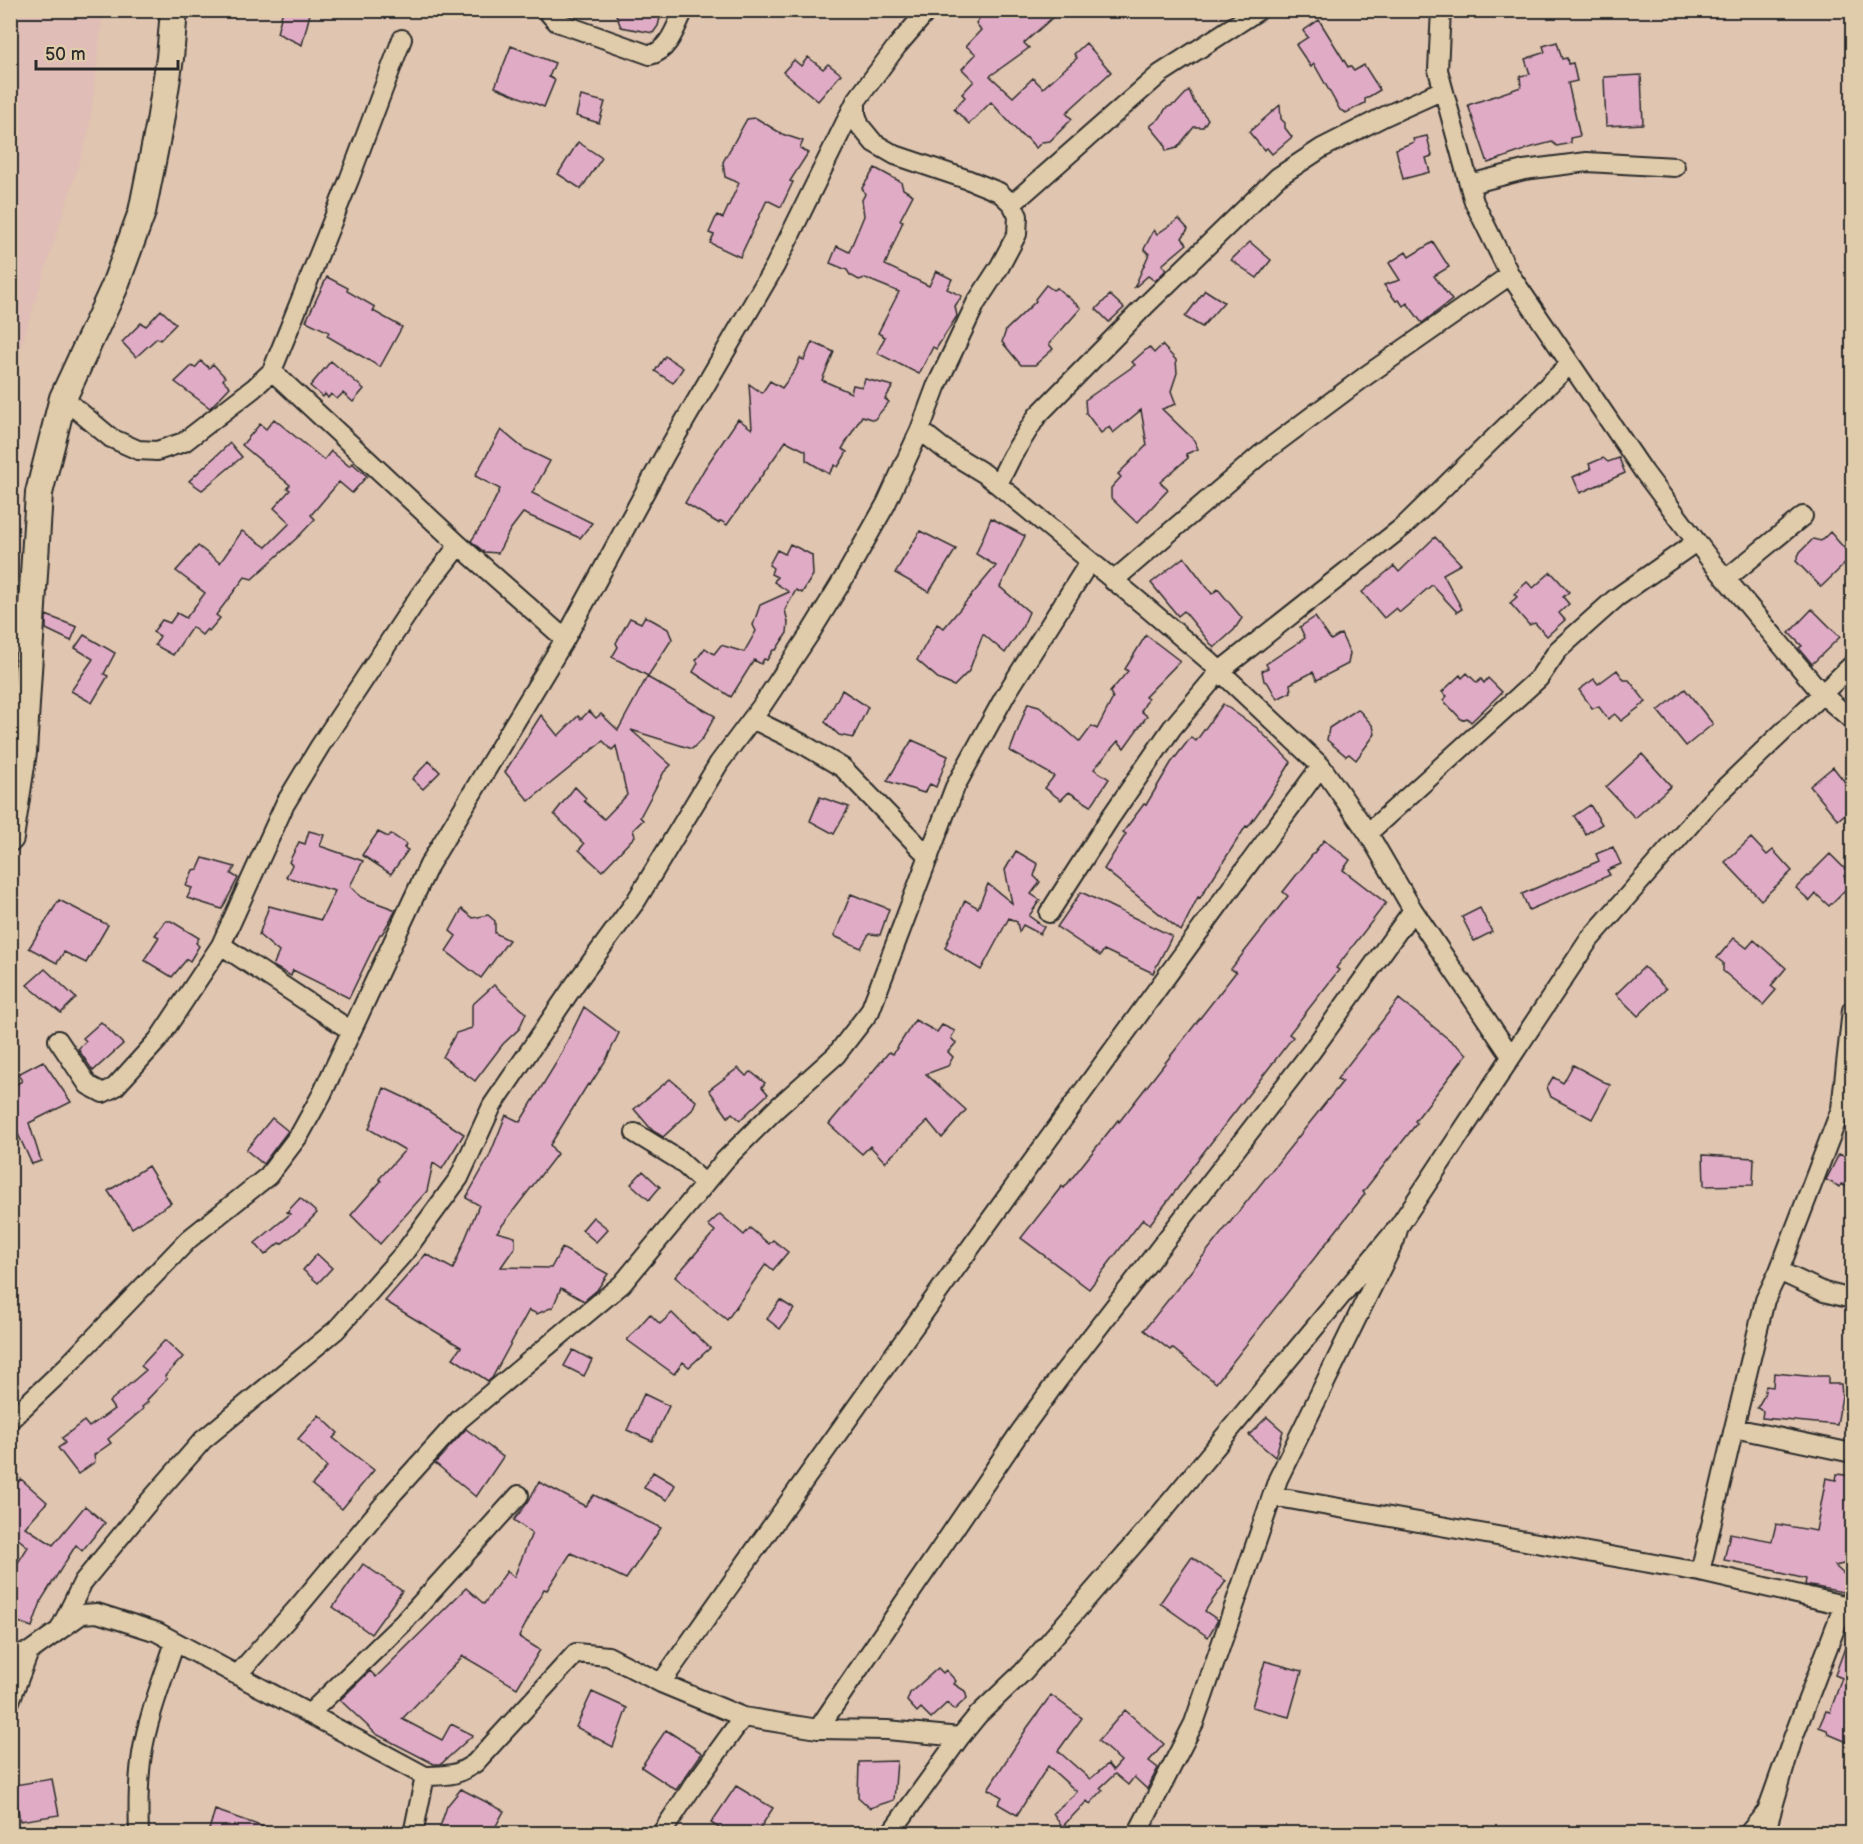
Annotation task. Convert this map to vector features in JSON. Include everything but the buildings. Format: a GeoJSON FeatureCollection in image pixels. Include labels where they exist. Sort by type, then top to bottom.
{"type":"FeatureCollection","features":[{"type":"Feature","properties":{"kind":"main road"},"geometry":{"type":"LineString","coordinates":[[10,838],[23,752],[39,493],[63,398],[114,288],[142,212],[160,122],[170,58],[174,10]]}},
{"type":"Feature","properties":{"kind":"street"},"geometry":{"type":"LineString","coordinates":[[546,10],[558,22],[650,55],[664,48],[684,10]]}},
{"type":"Feature","properties":{"kind":"street"},"geometry":{"type":"LineString","coordinates":[[10,1420],[67,1366],[189,1239],[268,1176],[300,1134],[322,1094],[429,865],[565,639],[666,453],[775,266],[856,102],[897,46],[928,10]]}},
{"type":"Feature","properties":{"kind":"street"},"geometry":{"type":"LineString","coordinates":[[1012,204],[1160,74],[1259,10]]}},
{"type":"Feature","properties":{"kind":"street"},"geometry":{"type":"LineString","coordinates":[[1441,10],[1438,70],[1443,90],[1474,202],[1510,275],[1644,472],[1696,542],[1823,695],[1852,720]]}},
{"type":"Feature","properties":{"kind":"street"},"geometry":{"type":"LineString","coordinates":[[63,398],[111,438],[138,450],[157,451],[184,442],[254,388],[272,371],[402,39]]}},
{"type":"Feature","properties":{"kind":"street"},"geometry":{"type":"LineString","coordinates":[[998,484],[1037,416],[1148,303],[1278,177],[1322,148],[1443,90]]}},
{"type":"Feature","properties":{"kind":"street"},"geometry":{"type":"LineString","coordinates":[[60,1629],[84,1582],[147,1504],[203,1440],[336,1330],[404,1254],[459,1178],[492,1106],[574,984],[636,901],[719,763],[809,635],[886,504],[936,387],[976,303],[1017,234],[1018,216],[1012,204],[999,192],[896,154],[874,142],[860,126],[856,114],[856,102]]}},
{"type":"Feature","properties":{"kind":"street"},"geometry":{"type":"LineString","coordinates":[[1470,184],[1524,170],[1587,162],[1676,167]]}},
{"type":"Feature","properties":{"kind":"street"},"geometry":{"type":"LineString","coordinates":[[1113,580],[1260,455],[1367,375],[1510,275]]}},
{"type":"Feature","properties":{"kind":"street"},"geometry":{"type":"LineString","coordinates":[[1049,912],[1172,728],[1220,671],[1404,526],[1570,364]]}},
{"type":"Feature","properties":{"kind":"street"},"geometry":{"type":"LineString","coordinates":[[272,371],[459,545],[565,639]]}},
{"type":"Feature","properties":{"kind":"street"},"geometry":{"type":"LineString","coordinates":[[920,429],[944,449],[998,484],[1113,580],[1220,671],[1321,766],[1368,833],[1413,910],[1511,1056]]}},
{"type":"Feature","properties":{"kind":"street"},"geometry":{"type":"LineString","coordinates":[[1726,579],[1803,516]]}},
{"type":"Feature","properties":{"kind":"street"},"geometry":{"type":"LineString","coordinates":[[1368,833],[1539,678],[1558,650],[1616,598],[1696,542]]}},
{"type":"Feature","properties":{"kind":"street"},"geometry":{"type":"LineString","coordinates":[[58,1040],[88,1085],[103,1093],[115,1087],[158,1040],[221,945],[291,795],[320,746],[420,595],[459,545]]}},
{"type":"Feature","properties":{"kind":"street"},"geometry":{"type":"LineString","coordinates":[[237,1675],[298,1607],[394,1492],[460,1419],[622,1284],[725,1160],[777,1108],[836,1055],[870,1011],[955,787],[1006,694],[1090,561]]}},
{"type":"Feature","properties":{"kind":"street"},"geometry":{"type":"LineString","coordinates":[[890,1833],[978,1715],[1023,1672],[1161,1513],[1399,1226],[1589,940],[1710,802],[1852,665]]}},
{"type":"Feature","properties":{"kind":"street"},"geometry":{"type":"LineString","coordinates":[[752,719],[801,743],[843,768],[928,857]]}},
{"type":"Feature","properties":{"kind":"street"},"geometry":{"type":"LineString","coordinates":[[661,1683],[808,1473],[1190,943],[1321,766]]}},
{"type":"Feature","properties":{"kind":"street"},"geometry":{"type":"LineString","coordinates":[[818,1729],[1033,1415],[1311,1052],[1413,910]]}},
{"type":"Feature","properties":{"kind":"street"},"geometry":{"type":"LineString","coordinates":[[221,945],[350,1030]]}},
{"type":"Feature","properties":{"kind":"street"},"geometry":{"type":"LineString","coordinates":[[1700,1572],[1765,1300],[1779,1270],[1841,1109],[1852,1010]]}},
{"type":"Feature","properties":{"kind":"street"},"geometry":{"type":"LineString","coordinates":[[635,1133],[679,1160],[705,1184]]}},
{"type":"Feature","properties":{"kind":"street"},"geometry":{"type":"LineString","coordinates":[[1137,1833],[1194,1723],[1278,1479],[1395,1240],[1399,1226]]}},
{"type":"Feature","properties":{"kind":"street"},"geometry":{"type":"LineString","coordinates":[[1779,1270],[1824,1292],[1852,1299]]}},
{"type":"Feature","properties":{"kind":"street"},"geometry":{"type":"LineString","coordinates":[[1734,1428],[1852,1453]]}},
{"type":"Feature","properties":{"kind":"street"},"geometry":{"type":"LineString","coordinates":[[309,1714],[402,1624],[519,1495]]}},
{"type":"Feature","properties":{"kind":"street"},"geometry":{"type":"LineString","coordinates":[[1272,1496],[1700,1572],[1848,1606],[1793,1738],[1767,1810],[1748,1833]]}},
{"type":"Feature","properties":{"kind":"street"},"geometry":{"type":"LineString","coordinates":[[10,1701],[20,1653],[82,1614],[97,1613],[157,1632],[425,1776],[462,1773],[475,1763],[576,1653],[608,1656],[661,1683],[743,1717],[818,1729],[887,1730],[960,1737]]}},
{"type":"Feature","properties":{"kind":"street"},"geometry":{"type":"LineString","coordinates":[[139,1833],[138,1796],[142,1754],[175,1642]]}},
{"type":"Feature","properties":{"kind":"street"},"geometry":{"type":"LineString","coordinates":[[661,1833],[743,1717]]}},
{"type":"Feature","properties":{"kind":"street"},"geometry":{"type":"LineString","coordinates":[[1765,1833],[1793,1738]]}},
{"type":"Feature","properties":{"kind":"street"},"geometry":{"type":"LineString","coordinates":[[413,1833],[425,1776]]}},
{"type":"Feature","properties":{"kind":"shaded area"},"geometry":{"type":"Polygon","coordinates":[[[11,10],[103,11],[89,131],[11,378],[11,10]]]}}]}
